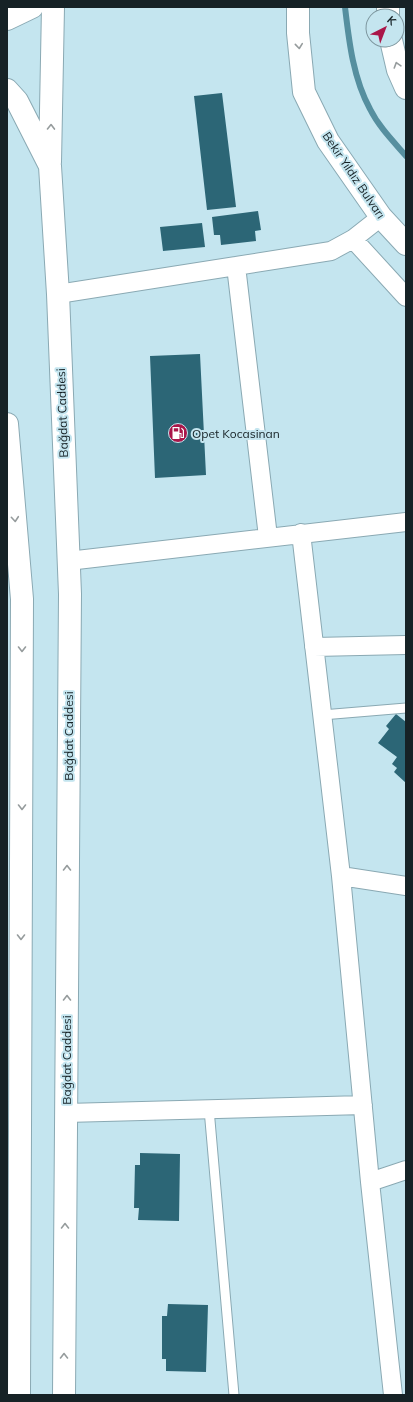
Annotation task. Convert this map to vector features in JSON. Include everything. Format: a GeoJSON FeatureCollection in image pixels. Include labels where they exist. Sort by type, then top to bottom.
{"type":"FeatureCollection","features":[{"type":"Feature","properties":{"kind":"main road"},"geometry":{"type":"LineString","coordinates":[[7,19],[32,7]]}},
{"type":"Feature","properties":{"kind":"main road"},"geometry":{"type":"LineString","coordinates":[[50,166],[53,7]]}},
{"type":"Feature","properties":{"kind":"main road","name":"Bekir Yıldız Bulvarı"},"geometry":{"type":"LineString","coordinates":[[298,7],[298,33],[304,92],[328,141],[381,217],[406,244]]}},
{"type":"Feature","properties":{"kind":"main road"},"geometry":{"type":"LineString","coordinates":[[393,48],[398,70],[406,88]]}},
{"type":"Feature","properties":{"kind":"main road","name":"Bağdat Caddesi"},"geometry":{"type":"LineString","coordinates":[[7,90],[17,101],[50,166],[58,294],[70,594],[64,1395]]}},
{"type":"Feature","properties":{"kind":"main road"},"geometry":{"type":"LineString","coordinates":[[7,424],[22,599],[14,776],[18,1395]]}},
{"type":"Feature","properties":{"kind":"street"},"geometry":{"type":"LineString","coordinates":[[58,294],[332,251],[353,239],[381,217]]}},
{"type":"Feature","properties":{"kind":"street"},"geometry":{"type":"LineString","coordinates":[[353,239],[406,297]]}},
{"type":"Feature","properties":{"kind":"street"},"geometry":{"type":"LineString","coordinates":[[236,266],[268,537]]}},
{"type":"Feature","properties":{"kind":"street"},"geometry":{"type":"LineString","coordinates":[[68,561],[406,522]]}},
{"type":"Feature","properties":{"kind":"street"},"geometry":{"type":"LineString","coordinates":[[301,533],[341,876],[370,1182],[393,1395]]}},
{"type":"Feature","properties":{"kind":"street"},"geometry":{"type":"LineString","coordinates":[[314,647],[406,645]]}},
{"type":"Feature","properties":{"kind":"street"},"geometry":{"type":"LineString","coordinates":[[341,876],[406,886]]}},
{"type":"Feature","properties":{"kind":"street"},"geometry":{"type":"LineString","coordinates":[[66,1113],[363,1105]]}},
{"type":"Feature","properties":{"kind":"street"},"geometry":{"type":"LineString","coordinates":[[370,1182],[406,1170]]}},
{"type":"Feature","properties":{"kind":"lane"},"geometry":{"type":"LineString","coordinates":[[322,714],[406,708]]}},
{"type":"Feature","properties":{"kind":"lane"},"geometry":{"type":"LineString","coordinates":[[209,1109],[234,1395]]}},
{"type":"Feature","properties":{"kind":"building"},"geometry":{"type":"Polygon","coordinates":[[[222,93],[236,207],[207,210],[194,96],[222,93]]]}},
{"type":"Feature","properties":{"kind":"building"},"geometry":{"type":"Polygon","coordinates":[[[258,211],[261,230],[255,231],[256,241],[221,245],[220,235],[214,235],[212,217],[258,211]]]}},
{"type":"Feature","properties":{"kind":"building"},"geometry":{"type":"Polygon","coordinates":[[[202,223],[205,247],[163,251],[160,227],[202,223]]]}},
{"type":"Feature","properties":{"kind":"building"},"geometry":{"type":"Polygon","coordinates":[[[200,354],[206,475],[155,478],[150,356],[200,354]]]}},
{"type":"Feature","properties":{"kind":"building"},"geometry":{"type":"Polygon","coordinates":[[[396,714],[406,722],[406,783],[394,772],[397,768],[392,764],[397,757],[378,743],[389,729],[386,726],[396,714]]]}},
{"type":"Feature","properties":{"kind":"building"},"geometry":{"type":"Polygon","coordinates":[[[140,1153],[180,1154],[179,1221],[138,1220],[139,1208],[134,1208],[135,1165],[140,1165],[140,1153]]]}},
{"type":"Feature","properties":{"kind":"building"},"geometry":{"type":"Polygon","coordinates":[[[168,1304],[208,1305],[206,1372],[166,1371],[166,1359],[162,1359],[162,1316],[167,1316],[168,1304]]]}},
{"type":"Feature","properties":{"kind":"waterway"},"geometry":{"type":"LineString","coordinates":[[345,7],[348,33],[359,85],[378,122],[386,134],[406,156]]}},
{"type":"Feature","properties":{"kind":"place","name":"Opet Kocasinan"},"geometry":{"type":"Point","coordinates":[178,433]}}]}
